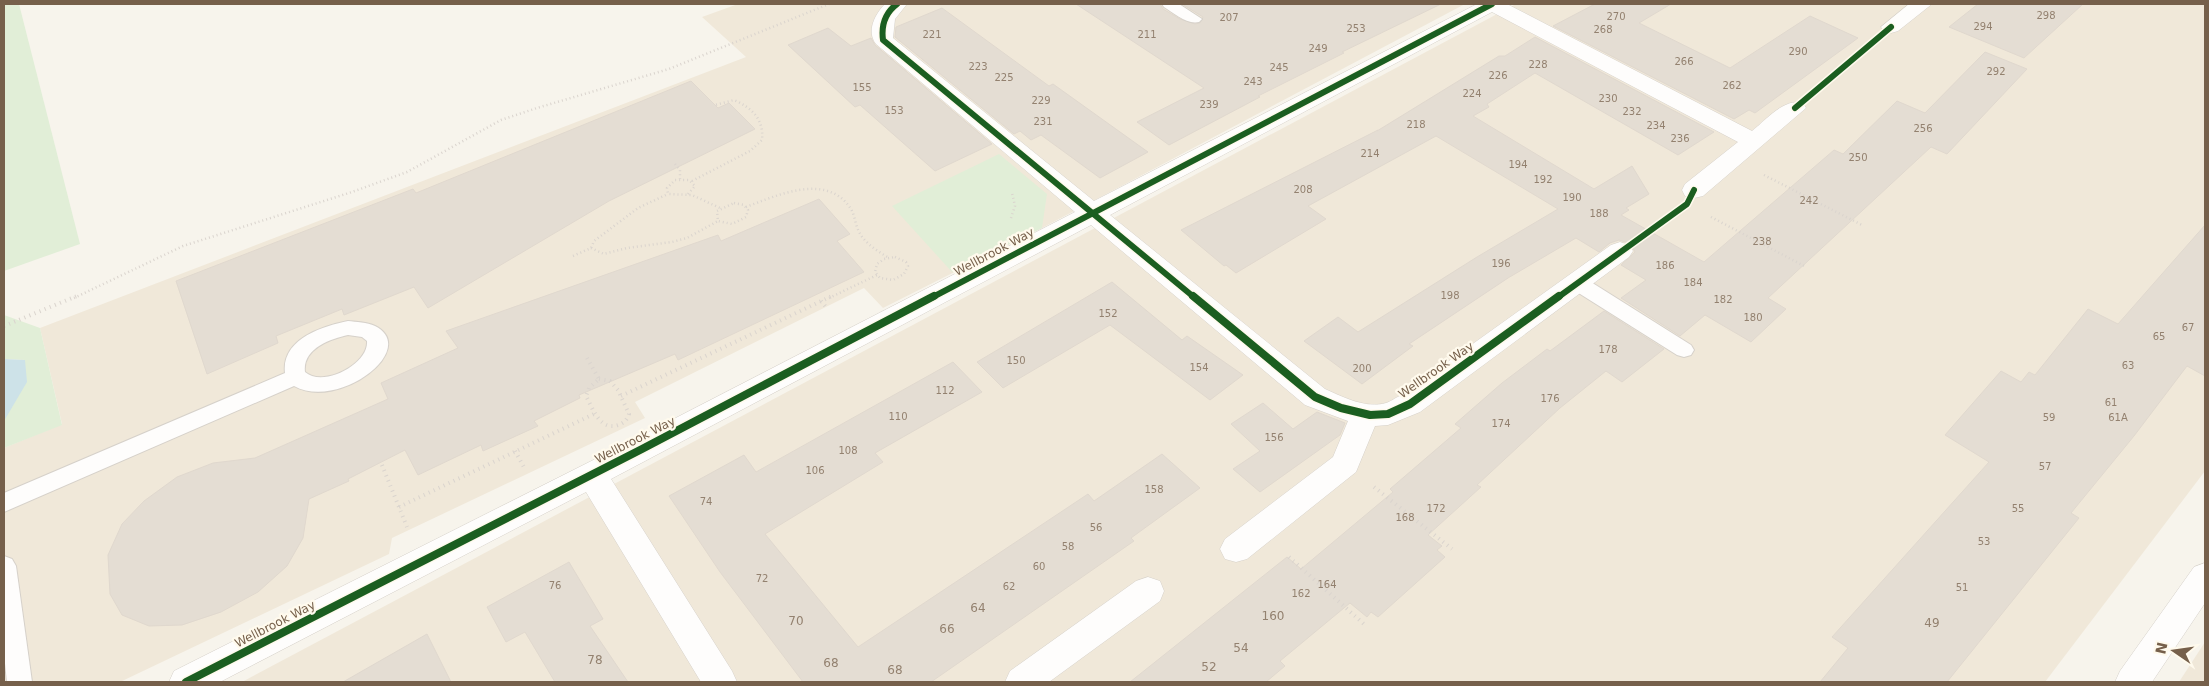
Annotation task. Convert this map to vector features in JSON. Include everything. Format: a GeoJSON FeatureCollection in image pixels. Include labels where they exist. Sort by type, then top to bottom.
{"type":"FeatureCollection","features":[{"type":"Feature","properties":{"kind":"street","name":"Wellbrook Way"},"geometry":{"type":"LineString","coordinates":[[898,4],[885,17],[880,29],[883,40],[1316,397],[1340,409],[1365,414],[1388,414],[1410,404],[1620,251]]}},
{"type":"Feature","properties":{"kind":"street","name":"Wellbrook Way"},"geometry":{"type":"LineString","coordinates":[[186,682],[592,475],[1492,4],[1754,141]]}},
{"type":"Feature","properties":{"kind":"street"},"geometry":{"type":"LineString","coordinates":[[1892,27],[1922,4]]}},
{"type":"Feature","properties":{"kind":"street"},"geometry":{"type":"LineString","coordinates":[[1690,197],[1795,108]]}},
{"type":"Feature","properties":{"kind":"street"},"geometry":{"type":"LineString","coordinates":[[1236,549],[1345,464],[1365,414]]}},
{"type":"Feature","properties":{"kind":"street","name":"Wellbrook Way"},"geometry":{"type":"LineString","coordinates":[[592,475],[720,682]]}},
{"type":"Feature","properties":{"kind":"street"},"geometry":{"type":"LineString","coordinates":[[2132,682],[2205,577]]}},
{"type":"Feature","properties":{"kind":"street"},"geometry":{"type":"LineString","coordinates":[[1022,682],[1148,592]]}},
{"type":"Feature","properties":{"kind":"lane"},"geometry":{"type":"LineString","coordinates":[[1169,4],[1194,19]]}},
{"type":"Feature","properties":{"kind":"lane"},"geometry":{"type":"LineString","coordinates":[[1576,282],[1684,350]]}},
{"type":"Feature","properties":{"kind":"lane"},"geometry":{"type":"LineString","coordinates":[[4,504],[296,376]]}},
{"type":"Feature","properties":{"kind":"lane"},"geometry":{"type":"LineString","coordinates":[[4,566],[20,682]]}},
{"type":"Feature","properties":{"kind":"path"},"geometry":{"type":"LineString","coordinates":[[4,326],[35,316],[111,278],[182,247],[251,222],[330,200],[410,171],[498,121],[535,107],[678,67],[829,4]]}},
{"type":"Feature","properties":{"kind":"path"},"geometry":{"type":"LineString","coordinates":[[668,194],[668,185],[680,179],[692,181],[750,151],[762,140],[763,126],[760,117],[753,111],[734,100],[715,105]]}},
{"type":"Feature","properties":{"kind":"path"},"geometry":{"type":"LineString","coordinates":[[1009,221],[1016,199],[1011,191],[994,177],[1027,158]]}},
{"type":"Feature","properties":{"kind":"path"},"geometry":{"type":"LineString","coordinates":[[1733,159],[1862,225]]}},
{"type":"Feature","properties":{"kind":"path"},"geometry":{"type":"LineString","coordinates":[[675,164],[680,170],[680,179]]}},
{"type":"Feature","properties":{"kind":"path"},"geometry":{"type":"LineString","coordinates":[[573,256],[591,248],[600,236],[619,224],[638,208],[668,194],[675,196],[688,194],[694,189],[692,181]]}},
{"type":"Feature","properties":{"kind":"path"},"geometry":{"type":"LineString","coordinates":[[718,221],[716,215],[720,208],[734,203],[746,207],[796,190],[823,189],[841,195],[852,210],[857,230],[868,245],[890,258]]}},
{"type":"Feature","properties":{"kind":"path"},"geometry":{"type":"LineString","coordinates":[[688,194],[720,208]]}},
{"type":"Feature","properties":{"kind":"path"},"geometry":{"type":"LineString","coordinates":[[1690,197],[1806,267]]}},
{"type":"Feature","properties":{"kind":"path"},"geometry":{"type":"LineString","coordinates":[[591,248],[596,252],[604,254],[627,248],[672,242],[687,238],[718,221],[732,224],[743,220],[748,213],[746,207]]}},
{"type":"Feature","properties":{"kind":"path"},"geometry":{"type":"LineString","coordinates":[[890,258],[899,258],[906,262],[908,266],[905,274],[897,279],[885,280],[875,272],[877,264],[890,258]]}},
{"type":"Feature","properties":{"kind":"path"},"geometry":{"type":"LineString","coordinates":[[621,396],[877,275]]}},
{"type":"Feature","properties":{"kind":"path"},"geometry":{"type":"LineString","coordinates":[[821,301],[826,307]]}},
{"type":"Feature","properties":{"kind":"path"},"geometry":{"type":"LineString","coordinates":[[587,358],[598,379]]}},
{"type":"Feature","properties":{"kind":"path"},"geometry":{"type":"LineString","coordinates":[[598,379],[611,380],[621,396],[629,414],[625,422],[616,426],[605,426],[586,396],[589,388],[598,379]]}},
{"type":"Feature","properties":{"kind":"path"},"geometry":{"type":"LineString","coordinates":[[399,507],[596,413]]}},
{"type":"Feature","properties":{"kind":"path"},"geometry":{"type":"LineString","coordinates":[[1345,464],[1452,549]]}},
{"type":"Feature","properties":{"kind":"path"},"geometry":{"type":"LineString","coordinates":[[382,465],[420,562]]}},
{"type":"Feature","properties":{"kind":"path"},"geometry":{"type":"LineString","coordinates":[[1260,530],[1365,625]]}},
{"type":"Feature","properties":{"kind":"shaded area"},"geometry":{"type":"Polygon","coordinates":[[[738,4],[1465,4],[1042,228],[883,308],[864,288],[635,402],[645,418],[392,538],[389,554],[120,682],[4,682],[4,448],[62,424],[40,328],[746,57],[702,17],[738,4]]]}},
{"type":"Feature","properties":{"kind":"shaded area"},"geometry":{"type":"Polygon","coordinates":[[[1516,4],[2205,4],[2205,471],[2045,682],[242,682],[1516,4]]]}},
{"type":"Feature","properties":{"kind":"shaded area"},"geometry":{"type":"Polygon","coordinates":[[[4,359],[25,360],[27,382],[4,421],[4,359]]]}},
{"type":"Feature","properties":{"kind":"shaded area"},"geometry":{"type":"Polygon","coordinates":[[[2205,642],[2205,682],[2179,682],[2205,642]]]}},
{"type":"Feature","properties":{"kind":"green space"},"geometry":{"type":"Polygon","coordinates":[[[4,4],[19,4],[80,244],[4,271],[4,4]]]}},
{"type":"Feature","properties":{"kind":"green space"},"geometry":{"type":"Polygon","coordinates":[[[999,154],[1047,194],[1042,228],[952,272],[892,206],[999,154]]]}},
{"type":"Feature","properties":{"kind":"green space"},"geometry":{"type":"Polygon","coordinates":[[[4,315],[40,328],[62,425],[4,448],[4,421],[25,360],[4,359],[4,315]]]}},
{"type":"Feature","properties":{"kind":"building"},"geometry":{"type":"Polygon","coordinates":[[[1076,4],[1160,4],[1163,9],[1180,19],[1195,24],[1200,23],[1203,17],[1182,4],[1441,4],[1342,52],[1344,53],[1258,96],[1260,97],[1169,145],[1137,122],[1204,88],[1076,4]]]}},
{"type":"Feature","properties":{"kind":"building"},"geometry":{"type":"Polygon","coordinates":[[[1595,4],[1671,4],[1639,23],[1730,68],[1810,16],[1858,38],[1755,113],[1749,110],[1734,119],[1553,26],[1595,4]]]}},
{"type":"Feature","properties":{"kind":"building"},"geometry":{"type":"Polygon","coordinates":[[[1978,4],[2083,4],[2024,58],[1949,27],[1978,4]]]}},
{"type":"Feature","properties":{"kind":"building"},"geometry":{"type":"Polygon","coordinates":[[[942,8],[1049,86],[1053,84],[1148,152],[1100,178],[1041,135],[1031,140],[1020,131],[1014,134],[895,37],[896,27],[942,8]]]}},
{"type":"Feature","properties":{"kind":"building"},"geometry":{"type":"Polygon","coordinates":[[[828,28],[851,46],[871,38],[875,45],[992,144],[935,171],[860,105],[855,107],[788,45],[828,28]]]}},
{"type":"Feature","properties":{"kind":"building"},"geometry":{"type":"Polygon","coordinates":[[[1535,37],[1714,132],[1678,155],[1535,73],[1487,104],[1489,107],[1473,116],[1594,189],[1632,166],[1649,194],[1626,208],[1629,210],[1621,215],[1704,262],[1834,150],[1843,154],[1897,101],[1925,113],[1985,52],[2027,69],[1947,154],[1931,147],[1768,298],[1786,309],[1751,342],[1705,315],[1680,336],[1621,298],[1646,280],[1621,265],[1635,252],[1631,244],[1619,240],[1610,243],[1599,252],[1576,238],[1508,278],[1409,344],[1413,346],[1362,384],[1304,341],[1338,317],[1358,332],[1477,257],[1558,209],[1436,136],[1308,206],[1326,219],[1236,273],[1226,265],[1224,266],[1181,230],[1377,131],[1499,56],[1505,56],[1535,37]]]}},
{"type":"Feature","properties":{"kind":"building"},"geometry":{"type":"Polygon","coordinates":[[[691,81],[718,108],[729,103],[755,129],[609,201],[428,308],[414,287],[344,315],[342,309],[276,336],[278,343],[207,374],[176,281],[413,189],[416,193],[691,81]]]}},
{"type":"Feature","properties":{"kind":"building"},"geometry":{"type":"Polygon","coordinates":[[[819,199],[850,234],[837,241],[864,272],[678,360],[675,354],[579,395],[580,398],[534,421],[538,426],[483,451],[481,445],[418,475],[405,450],[348,479],[349,481],[309,499],[303,538],[287,566],[258,592],[221,612],[182,625],[149,626],[122,615],[110,594],[108,555],[122,524],[144,501],[177,477],[213,463],[255,458],[388,399],[381,383],[458,348],[446,331],[718,235],[721,241],[819,199]]]}},
{"type":"Feature","properties":{"kind":"building"},"geometry":{"type":"Polygon","coordinates":[[[2205,225],[2205,376],[2187,366],[2134,436],[2071,513],[2079,518],[1947,682],[1820,682],[1848,648],[1832,637],[1989,462],[1945,435],[2001,371],[2021,382],[2029,372],[2035,375],[2088,309],[2118,324],[2205,225]]]}},
{"type":"Feature","properties":{"kind":"building"},"geometry":{"type":"Polygon","coordinates":[[[1112,282],[1182,340],[1187,336],[1243,375],[1210,400],[1110,325],[1003,388],[977,362],[1112,282]]]}},
{"type":"Feature","properties":{"kind":"building"},"geometry":{"type":"Polygon","coordinates":[[[1604,311],[1664,349],[1622,382],[1606,371],[1560,408],[1477,485],[1481,487],[1428,535],[1442,546],[1437,550],[1445,557],[1378,617],[1371,612],[1367,617],[1350,603],[1280,661],[1285,666],[1266,682],[1130,682],[1287,557],[1301,569],[1393,492],[1390,489],[1461,428],[1455,424],[1502,383],[1547,349],[1550,351],[1604,311]]]}},
{"type":"Feature","properties":{"kind":"building"},"geometry":{"type":"Polygon","coordinates":[[[953,362],[982,392],[875,453],[883,462],[765,534],[858,647],[1088,494],[1094,501],[1162,454],[1200,488],[1131,538],[1134,541],[931,682],[803,682],[720,572],[669,496],[744,455],[756,472],[953,362]]]}},
{"type":"Feature","properties":{"kind":"building"},"geometry":{"type":"Polygon","coordinates":[[[1263,403],[1293,429],[1317,412],[1345,423],[1340,435],[1260,492],[1233,469],[1260,451],[1231,424],[1263,403]]]}},
{"type":"Feature","properties":{"kind":"building"},"geometry":{"type":"Polygon","coordinates":[[[569,562],[603,619],[590,626],[628,682],[555,682],[525,632],[506,642],[487,607],[569,562]]]}},
{"type":"Feature","properties":{"kind":"building"},"geometry":{"type":"Polygon","coordinates":[[[427,634],[451,682],[343,682],[427,634]]]}},
{"type":"Feature","properties":{"kind":"cycle path"},"geometry":{"type":"LineString","coordinates":[[897,4],[884,19],[882,29],[883,40],[1315,397],[1341,408],[1360,413],[1370,415],[1388,414],[1410,404],[1687,204],[1694,190]]}},
{"type":"Feature","properties":{"kind":"cycle path"},"geometry":{"type":"LineString","coordinates":[[186,682],[642,449],[1492,4]]}},
{"type":"Feature","properties":{"kind":"cycle path"},"geometry":{"type":"LineString","coordinates":[[1795,108],[1891,27]]}}]}
